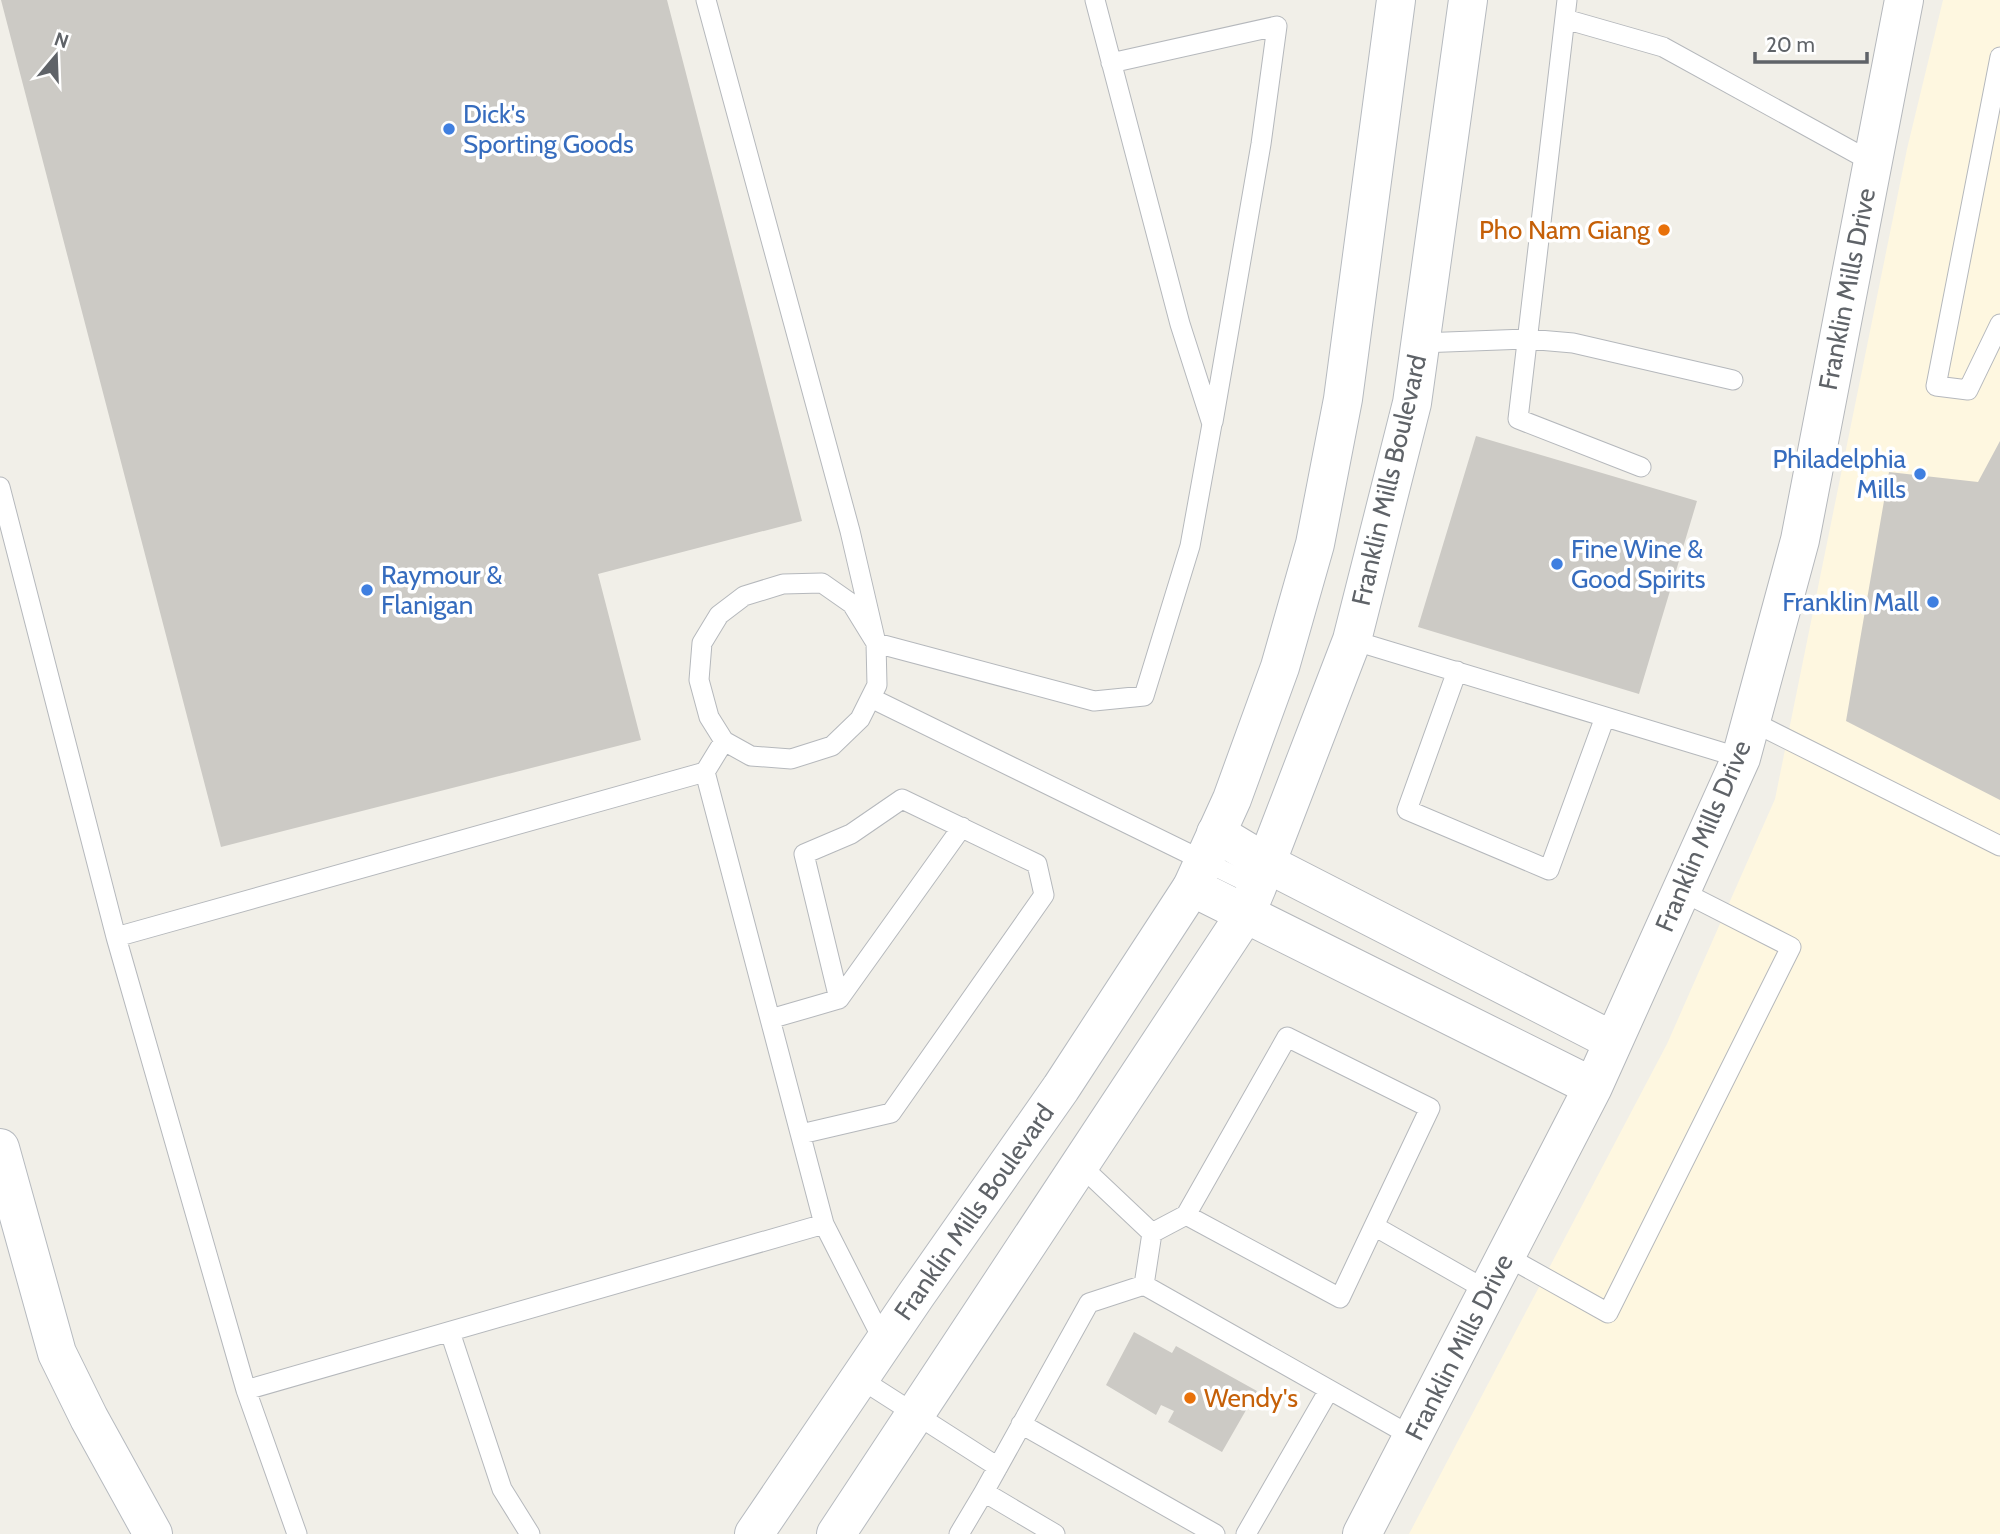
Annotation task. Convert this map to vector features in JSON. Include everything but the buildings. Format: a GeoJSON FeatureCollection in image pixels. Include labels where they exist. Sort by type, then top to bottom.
{"type":"FeatureCollection","features":[{"type":"Feature","properties":{"kind":"street","name":"Franklin Mills Boulevard"},"geometry":{"type":"LineString","coordinates":[[754,1534],[1061,1088],[1204,860],[1232,799],[1280,667],[1315,544],[1343,399],[1396,0]]}},
{"type":"Feature","properties":{"kind":"street","name":"Franklin Mills Boulevard"},"geometry":{"type":"LineString","coordinates":[[836,1534],[1080,1165],[1256,888],[1352,640],[1412,403],[1468,0]]}},
{"type":"Feature","properties":{"kind":"street","name":"Franklin Mills Drive"},"geometry":{"type":"LineString","coordinates":[[1362,1534],[1592,1087],[1741,758],[1800,540],[1903,0]]}},
{"type":"Feature","properties":{"kind":"street"},"geometry":{"type":"LineString","coordinates":[[1204,860],[1592,1087]]}},
{"type":"Feature","properties":{"kind":"street"},"geometry":{"type":"LineString","coordinates":[[1204,860],[1256,888],[1613,1041]]}},
{"type":"Feature","properties":{"kind":"street"},"geometry":{"type":"LineString","coordinates":[[0,1149],[57,1353],[89,1418],[153,1534]]}},
{"type":"Feature","properties":{"kind":"lane"},"geometry":{"type":"LineString","coordinates":[[706,0],[850,531],[876,643],[877,685],[860,719],[832,746],[791,759],[751,756],[724,741],[709,718],[699,680],[702,643],[719,615],[744,596],[782,584],[822,583],[852,604],[876,643],[1094,701],[1144,696],[1191,546],[1261,144],[1277,26],[1111,63]]}},
{"type":"Feature","properties":{"kind":"lane"},"geometry":{"type":"LineString","coordinates":[[1095,0],[1181,324],[1212,424]]}},
{"type":"Feature","properties":{"kind":"lane"},"geometry":{"type":"LineString","coordinates":[[1641,467],[1518,419],[1566,10],[1663,47],[1872,162]]}},
{"type":"Feature","properties":{"kind":"lane"},"geometry":{"type":"LineString","coordinates":[[2000,57],[1936,386],[1968,390],[2000,324]]}},
{"type":"Feature","properties":{"kind":"lane"},"geometry":{"type":"LineString","coordinates":[[1420,343],[1527,339],[1573,343],[1734,380]]}},
{"type":"Feature","properties":{"kind":"lane"},"geometry":{"type":"LineString","coordinates":[[0,487],[117,937],[246,1390],[297,1534]]}},
{"type":"Feature","properties":{"kind":"lane"},"geometry":{"type":"LineString","coordinates":[[1352,640],[1741,758]]}},
{"type":"Feature","properties":{"kind":"lane"},"geometry":{"type":"LineString","coordinates":[[1457,671],[1407,810],[1549,870],[1605,717]]}},
{"type":"Feature","properties":{"kind":"lane"},"geometry":{"type":"LineString","coordinates":[[871,698],[1204,860]]}},
{"type":"Feature","properties":{"kind":"lane"},"geometry":{"type":"LineString","coordinates":[[1751,721],[2000,846]]}},
{"type":"Feature","properties":{"kind":"lane"},"geometry":{"type":"LineString","coordinates":[[117,937],[705,772],[724,741]]}},
{"type":"Feature","properties":{"kind":"lane"},"geometry":{"type":"LineString","coordinates":[[705,772],[824,1224],[884,1342]]}},
{"type":"Feature","properties":{"kind":"lane"},"geometry":{"type":"LineString","coordinates":[[801,1135],[891,1113],[1044,895],[1037,864],[902,799],[851,834],[804,854],[839,999]]}},
{"type":"Feature","properties":{"kind":"lane"},"geometry":{"type":"LineString","coordinates":[[770,1019],[839,999],[962,827]]}},
{"type":"Feature","properties":{"kind":"lane"},"geometry":{"type":"LineString","coordinates":[[1506,1256],[1608,1313],[1791,947],[1681,891]]}},
{"type":"Feature","properties":{"kind":"lane"},"geometry":{"type":"LineString","coordinates":[[1152,1233],[1186,1215],[1287,1037],[1430,1108],[1340,1298],[1186,1215]]}},
{"type":"Feature","properties":{"kind":"lane"},"geometry":{"type":"LineString","coordinates":[[1080,1165],[1152,1233]]}},
{"type":"Feature","properties":{"kind":"lane"},"geometry":{"type":"LineString","coordinates":[[246,1390],[824,1224]]}},
{"type":"Feature","properties":{"kind":"lane"},"geometry":{"type":"LineString","coordinates":[[1374,1226],[1488,1291]]}},
{"type":"Feature","properties":{"kind":"lane"},"geometry":{"type":"LineString","coordinates":[[1144,1285],[1152,1233]]}},
{"type":"Feature","properties":{"kind":"lane"},"geometry":{"type":"LineString","coordinates":[[959,1534],[1089,1303],[1144,1285],[1413,1437]]}},
{"type":"Feature","properties":{"kind":"lane"},"geometry":{"type":"LineString","coordinates":[[450,1332],[502,1489],[530,1534]]}},
{"type":"Feature","properties":{"kind":"lane"},"geometry":{"type":"LineString","coordinates":[[859,1378],[998,1467]]}},
{"type":"Feature","properties":{"kind":"lane"},"geometry":{"type":"LineString","coordinates":[[1246,1534],[1329,1390]]}},
{"type":"Feature","properties":{"kind":"lane"},"geometry":{"type":"LineString","coordinates":[[1021,1424],[1215,1534]]}},
{"type":"Feature","properties":{"kind":"lane"},"geometry":{"type":"LineString","coordinates":[[984,1492],[1055,1534]]}},
{"type":"Feature","properties":{"kind":"shaded area","name":"Philadelphia Mills"},"geometry":{"type":"Polygon","coordinates":[[[1943,0],[2000,0],[2000,1534],[1409,1534],[1667,1044],[1775,799],[1907,149],[1943,0]]]}},
{"type":"Feature","properties":{"kind":"place","name":"Dick's Sporting Goods"},"geometry":{"type":"Point","coordinates":[449,129]}},
{"type":"Feature","properties":{"kind":"place","name":"Pho Nam Giang"},"geometry":{"type":"Point","coordinates":[1664,230]}},
{"type":"Feature","properties":{"kind":"place","name":"Philadelphia Mills"},"geometry":{"type":"Point","coordinates":[1920,474]}},
{"type":"Feature","properties":{"kind":"place","name":"Fine Wine & Good Spirits"},"geometry":{"type":"Point","coordinates":[1557,564]}},
{"type":"Feature","properties":{"kind":"place","name":"Raymour & Flanigan"},"geometry":{"type":"Point","coordinates":[367,590]}},
{"type":"Feature","properties":{"kind":"place","name":"Franklin Mall"},"geometry":{"type":"Point","coordinates":[1933,602]}},
{"type":"Feature","properties":{"kind":"place","name":"Wendy's"},"geometry":{"type":"Point","coordinates":[1190,1398]}}]}
